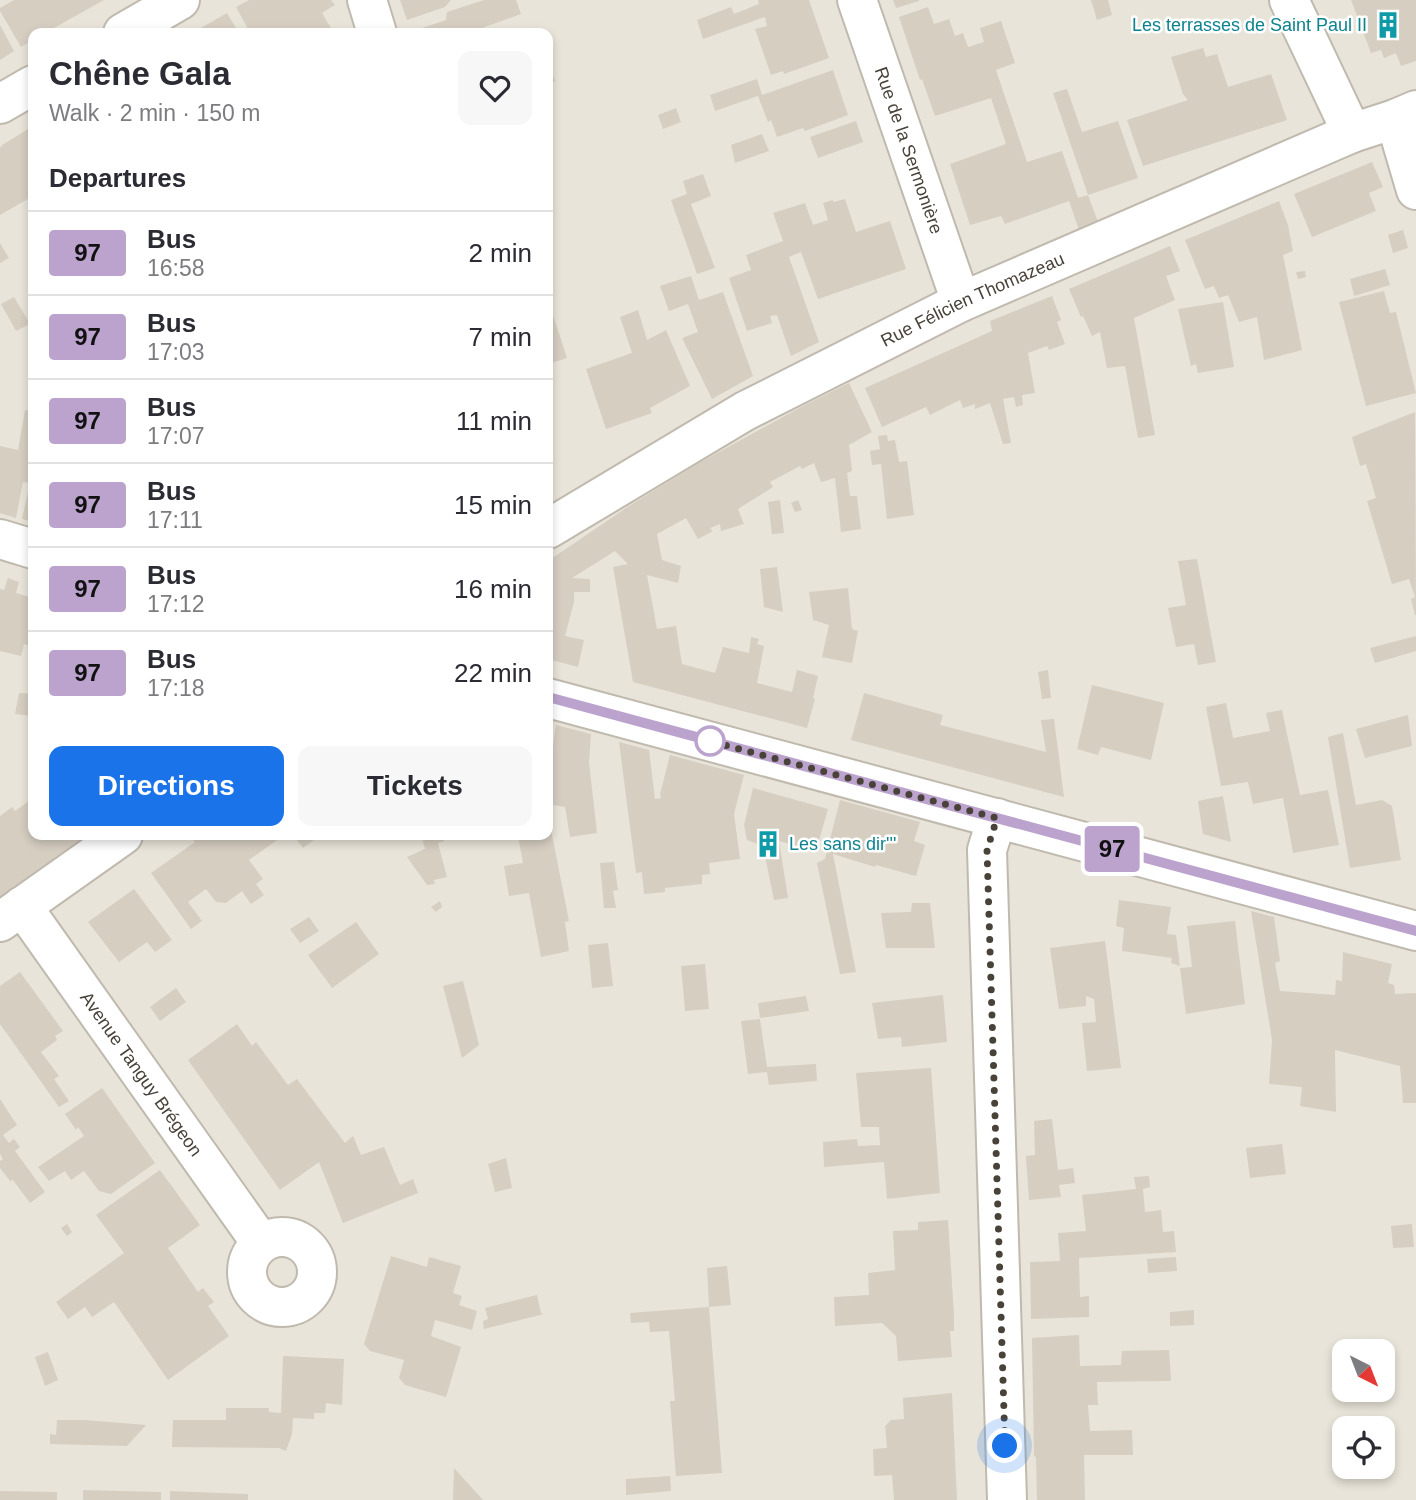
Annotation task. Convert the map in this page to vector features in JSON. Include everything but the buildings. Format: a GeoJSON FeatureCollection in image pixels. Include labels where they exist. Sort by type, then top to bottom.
{"type":"FeatureCollection","features":[{"type":"Feature","properties":{"kind":"street"},"geometry":{"type":"LineString","coordinates":[[131,28],[180,0]]}},
{"type":"Feature","properties":{"kind":"street"},"geometry":{"type":"LineString","coordinates":[[367,0],[375,28]]}},
{"type":"Feature","properties":{"kind":"street","name":"Rue de la Sermonière"},"geometry":{"type":"LineString","coordinates":[[857,0],[961,302]]}},
{"type":"Feature","properties":{"kind":"street"},"geometry":{"type":"LineString","coordinates":[[1289,0],[1352,133]]}},
{"type":"Feature","properties":{"kind":"street"},"geometry":{"type":"LineString","coordinates":[[0,104],[28,88]]}},
{"type":"Feature","properties":{"kind":"street"},"geometry":{"type":"LineString","coordinates":[[1405,114],[1416,190]]}},
{"type":"Feature","properties":{"kind":"street","name":"Rue Félicien Thomazeau"},"geometry":{"type":"LineString","coordinates":[[553,526],[744,411],[961,302],[1352,133],[1405,114]]}},
{"type":"Feature","properties":{"kind":"street"},"geometry":{"type":"LineString","coordinates":[[0,539],[28,547]]}},
{"type":"Feature","properties":{"kind":"street"},"geometry":{"type":"LineString","coordinates":[[553,699],[1416,932]]}},
{"type":"Feature","properties":{"kind":"street"},"geometry":{"type":"LineString","coordinates":[[997,818],[987,850],[1007,1500]]}},
{"type":"Feature","properties":{"kind":"street"},"geometry":{"type":"LineString","coordinates":[[11,914],[115,840]]}},
{"type":"Feature","properties":{"kind":"street","name":"Avenue Tanguy Brégeon"},"geometry":{"type":"LineString","coordinates":[[11,914],[261,1243]]}},
{"type":"Feature","properties":{"kind":"shaded area"},"geometry":{"type":"Polygon","coordinates":[[[0,0],[1416,0],[1416,1500],[0,1500],[0,0]]]}},
{"type":"Feature","properties":{"kind":"bus line","name":"97"},"geometry":{"type":"LineString","coordinates":[[553,698],[1416,931]]}},
{"type":"Feature","properties":{"kind":"place","name":"Les terrasses de Saint Paul II"},"geometry":{"type":"Point","coordinates":[1388,25]}},
{"type":"Feature","properties":{"kind":"place","name":"Les sans dir'''"},"geometry":{"type":"Point","coordinates":[768,844]}},
{"type":"Feature","properties":{"kind":"route"},"geometry":{"type":"LineString","coordinates":[[710,741],[706,740],[997,818],[987,850],[1005,1446]]}}]}
